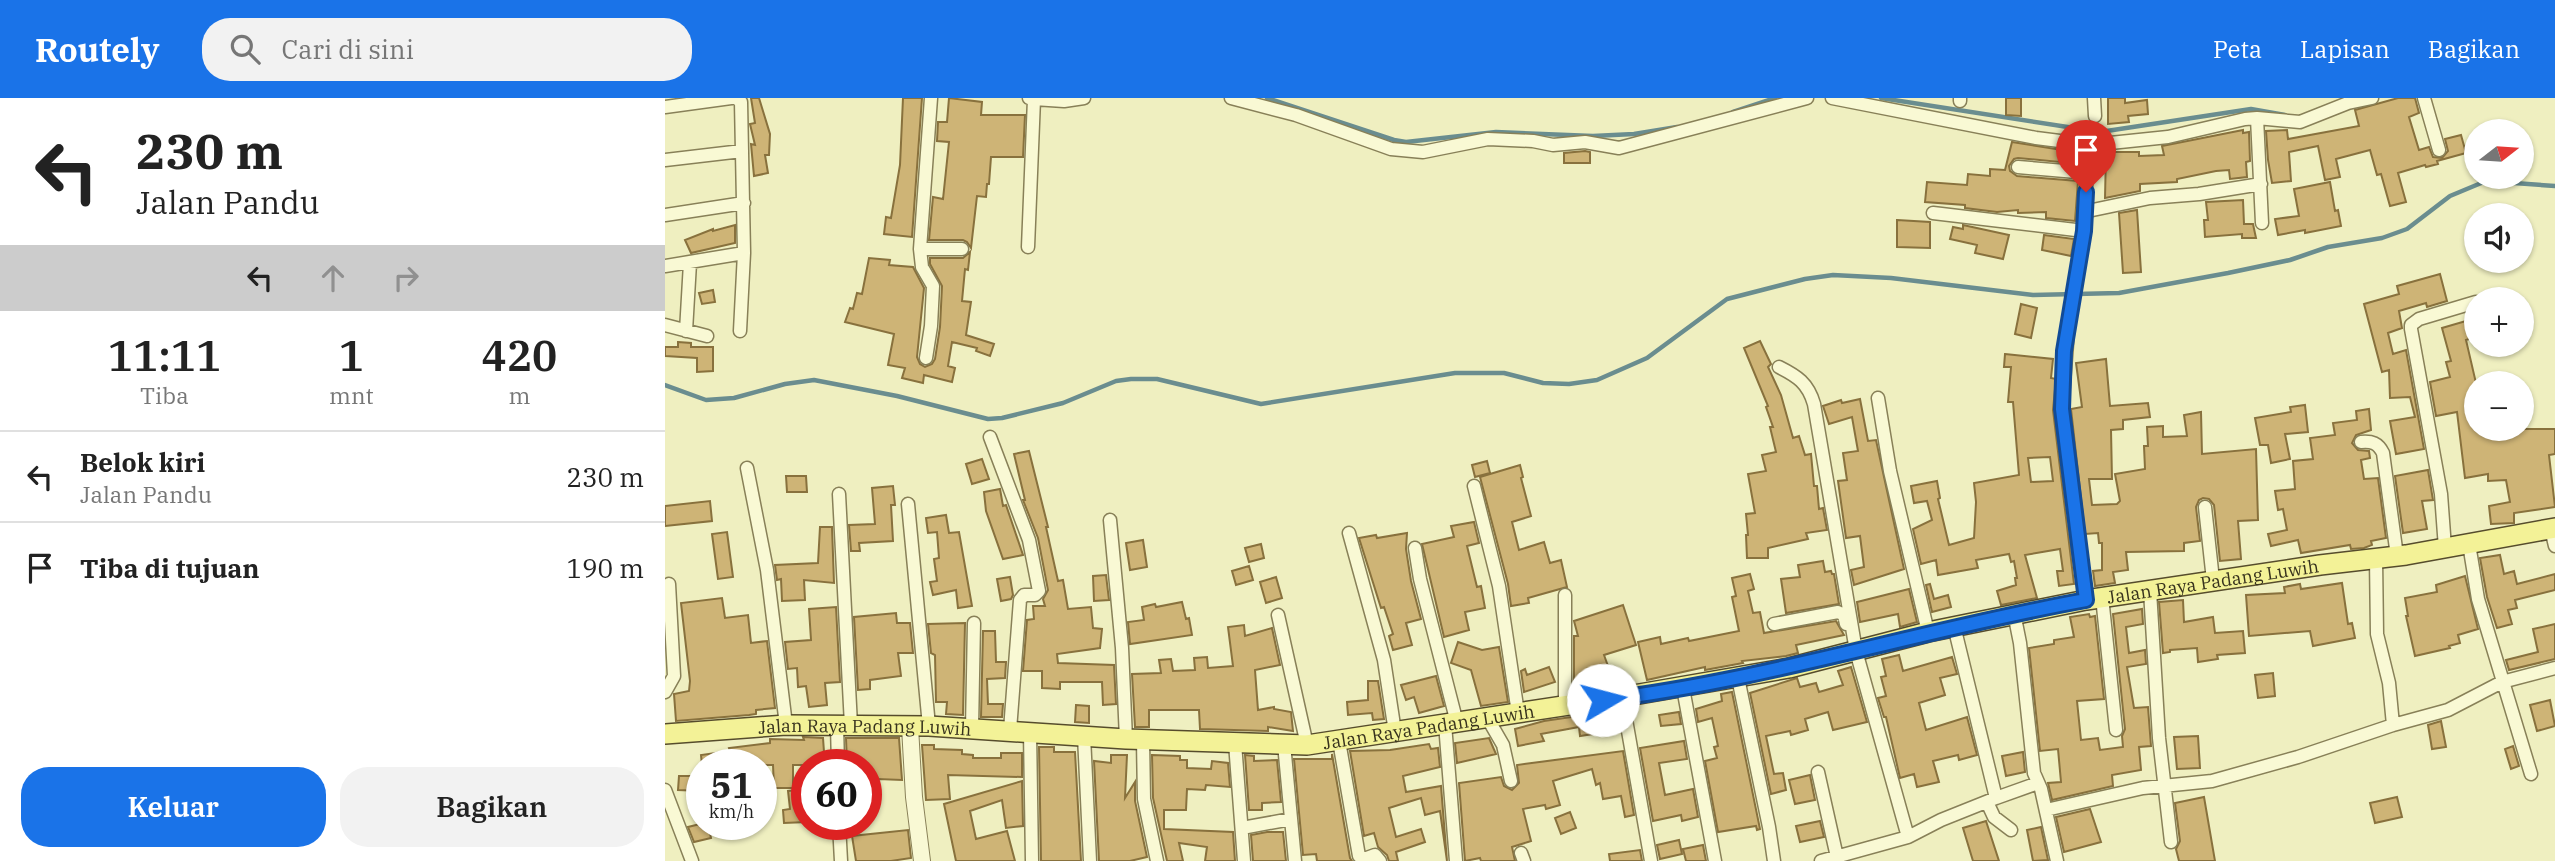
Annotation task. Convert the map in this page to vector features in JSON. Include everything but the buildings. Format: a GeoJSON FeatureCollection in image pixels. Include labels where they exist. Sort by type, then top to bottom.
{"type":"FeatureCollection","features":[{"type":"Feature","properties":{"kind":"main road","name":"Jalan Raya Padang Luwih"},"geometry":{"type":"LineString","coordinates":[[665,734],[786,725],[920,726],[1134,740],[1307,745],[1488,719],[1738,678],[1789,668],[1954,626],[2094,598],[2469,544],[2554,535]]}},
{"type":"Feature","properties":{"kind":"street"},"geometry":{"type":"LineString","coordinates":[[665,107],[733,98],[741,102],[744,253],[740,331]]}},
{"type":"Feature","properties":{"kind":"street"},"geometry":{"type":"LineString","coordinates":[[926,358],[933,286],[922,267],[920,249],[931,98]]}},
{"type":"Feature","properties":{"kind":"street"},"geometry":{"type":"LineString","coordinates":[[1028,98],[1056,101],[1084,98]]}},
{"type":"Feature","properties":{"kind":"street"},"geometry":{"type":"LineString","coordinates":[[1231,98],[1296,115],[1391,149],[1423,152],[1488,139],[1534,141],[1553,145],[1584,142],[1619,148],[1807,98]]}},
{"type":"Feature","properties":{"kind":"street"},"geometry":{"type":"LineString","coordinates":[[1832,98],[2023,136],[2091,145],[2168,137],[2257,118],[2292,122],[2308,120],[2348,103],[2372,98]]}},
{"type":"Feature","properties":{"kind":"street"},"geometry":{"type":"LineString","coordinates":[[2094,98],[2095,116]]}},
{"type":"Feature","properties":{"kind":"street"},"geometry":{"type":"LineString","coordinates":[[2424,98],[2439,150]]}},
{"type":"Feature","properties":{"kind":"street"},"geometry":{"type":"LineString","coordinates":[[1028,247],[1034,99]]}},
{"type":"Feature","properties":{"kind":"street"},"geometry":{"type":"LineString","coordinates":[[2257,118],[2262,223]]}},
{"type":"Feature","properties":{"kind":"street"},"geometry":{"type":"LineString","coordinates":[[2091,145],[2083,212],[2084,231],[2069,317],[2062,409],[2116,730]]}},
{"type":"Feature","properties":{"kind":"street"},"geometry":{"type":"LineString","coordinates":[[665,160],[742,151]]}},
{"type":"Feature","properties":{"kind":"street"},"geometry":{"type":"LineString","coordinates":[[2018,167],[2088,173]]}},
{"type":"Feature","properties":{"kind":"street"},"geometry":{"type":"LineString","coordinates":[[2083,212],[2150,198],[2199,194],[2261,184]]}},
{"type":"Feature","properties":{"kind":"street"},"geometry":{"type":"LineString","coordinates":[[665,215],[744,203]]}},
{"type":"Feature","properties":{"kind":"street"},"geometry":{"type":"LineString","coordinates":[[1933,213],[2084,231]]}},
{"type":"Feature","properties":{"kind":"street"},"geometry":{"type":"LineString","coordinates":[[920,249],[962,250]]}},
{"type":"Feature","properties":{"kind":"street"},"geometry":{"type":"LineString","coordinates":[[665,267],[744,253]]}},
{"type":"Feature","properties":{"kind":"street"},"geometry":{"type":"LineString","coordinates":[[686,331],[689,263]]}},
{"type":"Feature","properties":{"kind":"street"},"geometry":{"type":"LineString","coordinates":[[2445,548],[2441,494],[2411,325],[2419,319],[2464,306]]}},
{"type":"Feature","properties":{"kind":"street"},"geometry":{"type":"LineString","coordinates":[[665,325],[707,335]]}},
{"type":"Feature","properties":{"kind":"street"},"geometry":{"type":"LineString","coordinates":[[1779,367],[1798,376],[1805,383],[1814,404],[1853,651]]}},
{"type":"Feature","properties":{"kind":"street"},"geometry":{"type":"LineString","coordinates":[[1878,398],[1890,471],[1928,632]]}},
{"type":"Feature","properties":{"kind":"street"},"geometry":{"type":"LineString","coordinates":[[990,437],[1029,540],[1039,591],[1035,595],[1024,595],[1020,600],[1020,731],[1032,861]]}},
{"type":"Feature","properties":{"kind":"street"},"geometry":{"type":"LineString","coordinates":[[2361,442],[2375,443],[2383,453],[2397,556]]}},
{"type":"Feature","properties":{"kind":"street"},"geometry":{"type":"LineString","coordinates":[[747,468],[767,570],[786,725]]}},
{"type":"Feature","properties":{"kind":"street"},"geometry":{"type":"LineString","coordinates":[[1474,486],[1501,597],[1518,713]]}},
{"type":"Feature","properties":{"kind":"street"},"geometry":{"type":"LineString","coordinates":[[839,494],[844,725],[840,749]]}},
{"type":"Feature","properties":{"kind":"street"},"geometry":{"type":"LineString","coordinates":[[908,504],[920,726],[914,797],[922,861]]}},
{"type":"Feature","properties":{"kind":"street"},"geometry":{"type":"LineString","coordinates":[[2205,507],[2213,580]]}},
{"type":"Feature","properties":{"kind":"street"},"geometry":{"type":"LineString","coordinates":[[1110,520],[1134,740],[1157,861]]}},
{"type":"Feature","properties":{"kind":"street"},"geometry":{"type":"LineString","coordinates":[[1349,533],[1384,660],[1395,732]]}},
{"type":"Feature","properties":{"kind":"street"},"geometry":{"type":"LineString","coordinates":[[2469,544],[2478,599],[2531,774]]}},
{"type":"Feature","properties":{"kind":"street"},"geometry":{"type":"LineString","coordinates":[[1415,548],[1451,723],[1456,861]]}},
{"type":"Feature","properties":{"kind":"street"},"geometry":{"type":"LineString","coordinates":[[2376,559],[2377,634],[2389,683],[2393,725]]}},
{"type":"Feature","properties":{"kind":"street"},"geometry":{"type":"LineString","coordinates":[[665,692],[674,676],[669,584]]}},
{"type":"Feature","properties":{"kind":"street"},"geometry":{"type":"LineString","coordinates":[[2150,591],[2164,786],[2171,842]]}},
{"type":"Feature","properties":{"kind":"street"},"geometry":{"type":"LineString","coordinates":[[1565,595],[1565,705]]}},
{"type":"Feature","properties":{"kind":"street"},"geometry":{"type":"LineString","coordinates":[[1774,624],[1842,612],[1908,837]]}},
{"type":"Feature","properties":{"kind":"street"},"geometry":{"type":"LineString","coordinates":[[2014,613],[2021,643],[2034,773],[2046,810],[2057,861]]}},
{"type":"Feature","properties":{"kind":"street"},"geometry":{"type":"LineString","coordinates":[[1278,615],[1307,745]]}},
{"type":"Feature","properties":{"kind":"street"},"geometry":{"type":"LineString","coordinates":[[972,728],[974,622]]}},
{"type":"Feature","properties":{"kind":"street"},"geometry":{"type":"LineString","coordinates":[[1954,626],[1994,817],[2011,830]]}},
{"type":"Feature","properties":{"kind":"street"},"geometry":{"type":"LineString","coordinates":[[2046,810],[2130,791],[2212,781],[2248,771],[2448,710],[2502,682],[2555,668]]}},
{"type":"Feature","properties":{"kind":"street"},"geometry":{"type":"LineString","coordinates":[[1738,678],[1774,861]]}},
{"type":"Feature","properties":{"kind":"street"},"geometry":{"type":"LineString","coordinates":[[1683,688],[1715,861]]}},
{"type":"Feature","properties":{"kind":"street"},"geometry":{"type":"LineString","coordinates":[[1622,698],[1651,861]]}},
{"type":"Feature","properties":{"kind":"street"},"geometry":{"type":"LineString","coordinates":[[1488,719],[1503,745],[1511,781]]}},
{"type":"Feature","properties":{"kind":"street"},"geometry":{"type":"LineString","coordinates":[[1084,736],[1090,861]]}},
{"type":"Feature","properties":{"kind":"street"},"geometry":{"type":"LineString","coordinates":[[1339,741],[1359,856],[1364,859],[1375,855],[1380,861]]}},
{"type":"Feature","properties":{"kind":"street"},"geometry":{"type":"LineString","coordinates":[[1235,743],[1244,861]]}},
{"type":"Feature","properties":{"kind":"street"},"geometry":{"type":"LineString","coordinates":[[1284,744],[1295,861]]}},
{"type":"Feature","properties":{"kind":"street"},"geometry":{"type":"LineString","coordinates":[[1818,772],[1837,857]]}},
{"type":"Feature","properties":{"kind":"street"},"geometry":{"type":"LineString","coordinates":[[1821,861],[1908,837],[1941,820],[2038,783]]}},
{"type":"Feature","properties":{"kind":"street"},"geometry":{"type":"LineString","coordinates":[[665,790],[692,861]]}},
{"type":"Feature","properties":{"kind":"street"},"geometry":{"type":"LineString","coordinates":[[1242,828],[1291,819]]}},
{"type":"Feature","properties":{"kind":"street"},"geometry":{"type":"LineString","coordinates":[[840,840],[841,861]]}},
{"type":"Feature","properties":{"kind":"waterway"},"geometry":{"type":"LineString","coordinates":[[1267,98],[1406,142],[1496,132],[1593,136],[1634,134],[1677,127]]}},
{"type":"Feature","properties":{"kind":"waterway"},"geometry":{"type":"LineString","coordinates":[[1733,112],[1775,98]]}},
{"type":"Feature","properties":{"kind":"waterway"},"geometry":{"type":"LineString","coordinates":[[1881,98],[2100,132],[2251,109],[2285,115]]}},
{"type":"Feature","properties":{"kind":"waterway"},"geometry":{"type":"LineString","coordinates":[[665,385],[706,400],[734,398],[785,384],[814,380],[897,396],[988,419],[1063,403],[1116,381],[1131,379],[1157,379],[1261,404],[1455,373],[1504,373],[1543,383],[1569,384],[1597,380],[1647,358],[1727,299],[1805,279],[1833,275],[1891,278],[2033,295],[2119,293],[2228,273],[2290,260],[2328,247],[2382,238],[2407,229],[2450,196],[2486,181],[2555,186]]}},
{"type":"Feature","properties":{"kind":"route"},"geometry":{"type":"LineString","coordinates":[[1603,700],[1789,668],[1928,632],[2086,600],[2062,409],[2064,351],[2084,231],[2086,192]]}}]}
